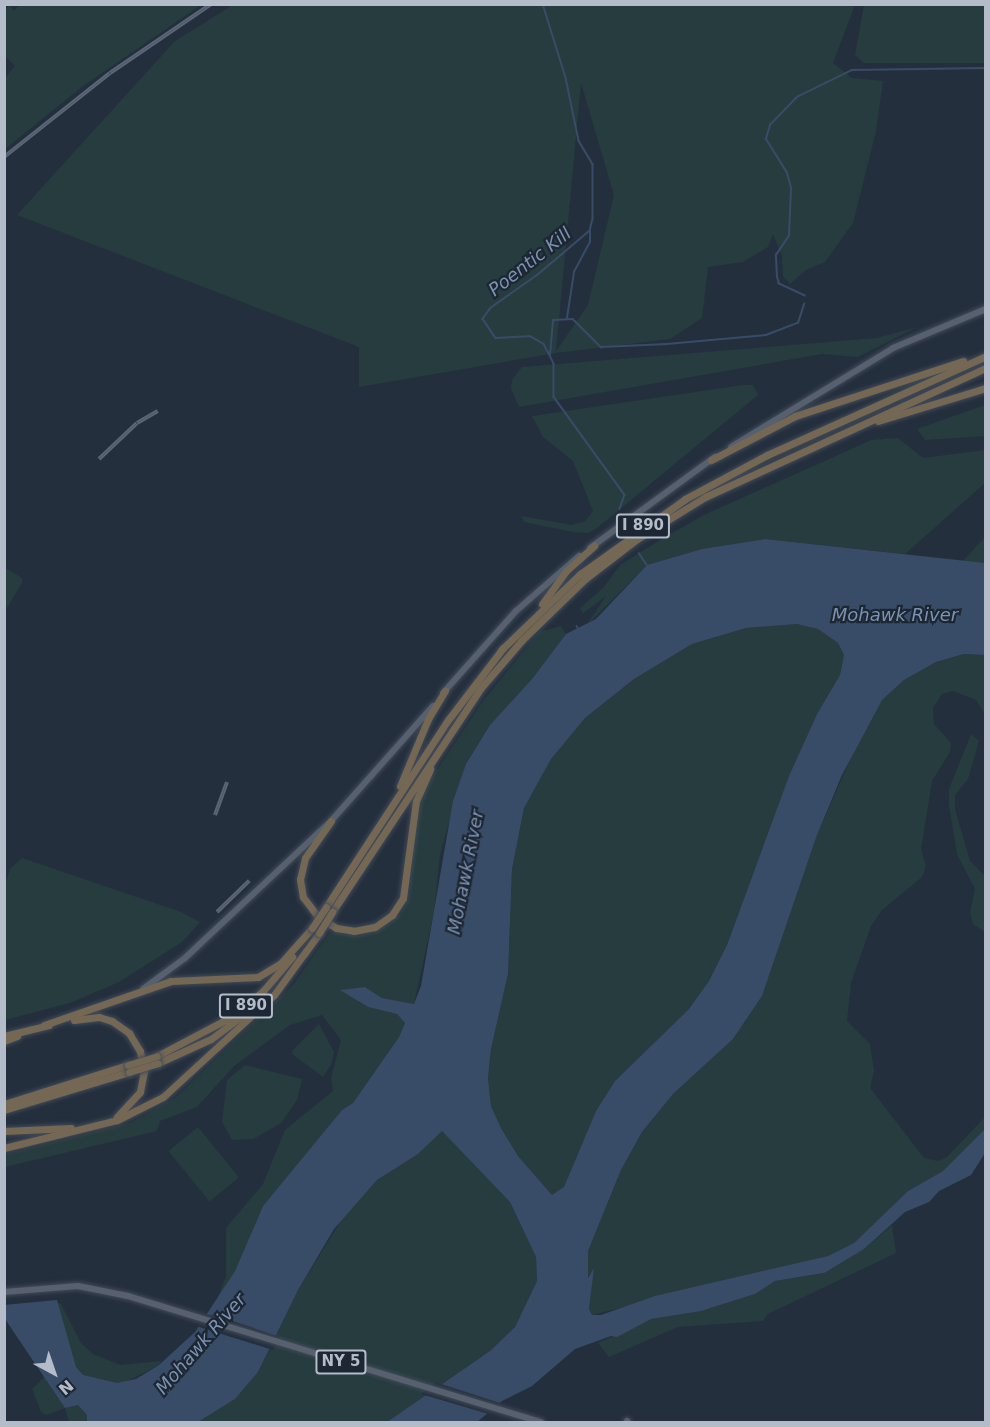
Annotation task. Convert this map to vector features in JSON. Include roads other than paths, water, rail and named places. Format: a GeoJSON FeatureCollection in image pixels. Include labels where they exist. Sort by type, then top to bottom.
{"type":"FeatureCollection","features":[{"type":"Feature","properties":{"kind":"highway"},"geometry":{"type":"LineString","coordinates":[[711,460],[795,416],[986,354]]}},
{"type":"Feature","properties":{"kind":"highway","name":"I 890"},"geometry":{"type":"LineString","coordinates":[[4,1110],[198,1045],[236,1023],[278,986],[306,951],[371,838],[448,720],[501,650],[589,567],[685,499],[767,455],[986,354]]}},
{"type":"Feature","properties":{"kind":"highway","name":"I 890"},"geometry":{"type":"LineString","coordinates":[[329,910],[454,725],[522,639],[619,552],[697,501],[986,368]]}},
{"type":"Feature","properties":{"kind":"highway"},"geometry":{"type":"LineString","coordinates":[[822,442],[939,400],[986,388]]}},
{"type":"Feature","properties":{"kind":"highway"},"geometry":{"type":"LineString","coordinates":[[501,650],[566,571],[594,546]]}},
{"type":"Feature","properties":{"kind":"highway"},"geometry":{"type":"LineString","coordinates":[[371,838],[406,774],[428,718],[446,691]]}},
{"type":"Feature","properties":{"kind":"highway"},"geometry":{"type":"LineString","coordinates":[[331,821],[305,858],[300,879],[303,897],[318,917],[336,928],[354,931],[375,927],[392,915],[403,898],[418,794],[454,725]]}},
{"type":"Feature","properties":{"kind":"highway"},"geometry":{"type":"LineString","coordinates":[[4,1035],[110,1005],[142,990],[171,981],[258,977],[280,964],[316,931]]}},
{"type":"Feature","properties":{"kind":"highway","name":"I 890"},"geometry":{"type":"LineString","coordinates":[[157,1059],[207,1033],[243,1008],[283,969],[316,931]]}},
{"type":"Feature","properties":{"kind":"highway"},"geometry":{"type":"LineString","coordinates":[[4,1148],[91,1126],[143,1109],[180,1084],[274,995],[306,951]]}},
{"type":"Feature","properties":{"kind":"highway"},"geometry":{"type":"LineString","coordinates":[[4,1041],[42,1026],[99,1017],[118,1024],[137,1044],[144,1071],[137,1098],[122,1114],[91,1126],[4,1131]]}},
{"type":"Feature","properties":{"kind":"highway","name":"I 890"},"geometry":{"type":"LineString","coordinates":[[5,1104],[129,1068]]}},
{"type":"Feature","properties":{"kind":"main road"},"geometry":{"type":"LineString","coordinates":[[142,990],[185,958],[331,821],[526,601],[594,546],[711,460],[893,348],[986,309]]}},
{"type":"Feature","properties":{"kind":"main road","name":"NY 5"},"geometry":{"type":"LineString","coordinates":[[4,1292],[78,1286],[128,1296],[531,1421],[541,1422]]}},
{"type":"Feature","properties":{"kind":"water","name":"Mohawk River"},"geometry":{"type":"Polygon","coordinates":[[[765,539],[985,563],[985,655],[964,654],[936,662],[904,680],[882,700],[842,775],[817,835],[762,996],[733,1039],[673,1094],[642,1132],[621,1170],[588,1251],[588,1278],[594,1268],[589,1309],[592,1315],[601,1315],[655,1296],[828,1256],[854,1243],[908,1191],[943,1171],[985,1129],[985,1153],[971,1175],[939,1191],[929,1202],[905,1212],[864,1249],[824,1273],[775,1281],[755,1294],[701,1311],[651,1319],[617,1337],[611,1336],[575,1349],[532,1386],[502,1401],[477,1422],[387,1422],[490,1351],[515,1327],[537,1281],[536,1257],[510,1202],[442,1131],[418,1154],[377,1180],[334,1229],[298,1290],[258,1372],[235,1399],[198,1422],[87,1422],[87,1415],[78,1405],[65,1408],[5,1319],[4,1305],[57,1300],[76,1367],[83,1375],[117,1383],[136,1379],[159,1365],[195,1332],[235,1271],[263,1206],[342,1110],[353,1103],[399,1037],[405,1023],[397,1014],[368,1007],[340,990],[365,987],[382,998],[414,1004],[421,986],[453,801],[466,764],[490,725],[532,679],[566,634],[596,619],[647,565],[702,549],[765,539]],[[797,624],[746,628],[692,644],[634,679],[585,718],[551,759],[524,808],[512,869],[508,974],[491,1049],[488,1078],[491,1106],[501,1128],[518,1156],[552,1195],[564,1187],[596,1111],[615,1081],[689,1009],[709,981],[727,945],[789,776],[817,714],[840,675],[844,655],[838,643],[818,629],[797,624]]]}},
{"type":"Feature","properties":{"kind":"waterway","name":"Poentic Kill"},"geometry":{"type":"LineString","coordinates":[[543,4],[566,78],[579,141],[593,164],[593,219],[590,231],[538,275],[491,308],[483,319],[496,338],[530,336],[544,344],[554,364],[554,397],[625,495],[620,509]]}},
{"type":"Feature","properties":{"kind":"waterway"},"geometry":{"type":"LineString","coordinates":[[805,296],[779,284],[777,277],[776,255],[789,236],[791,188],[787,173],[766,139],[770,125],[797,97],[852,70],[986,68]]}},
{"type":"Feature","properties":{"kind":"waterway"},"geometry":{"type":"LineString","coordinates":[[567,318],[574,272],[590,242],[590,232]]}},
{"type":"Feature","properties":{"kind":"waterway"},"geometry":{"type":"LineString","coordinates":[[550,355],[553,320],[573,319],[601,347],[667,344],[766,335],[798,323],[804,304]]}},
{"type":"Feature","properties":{"kind":"waterway","name":"Poentic Kill"},"geometry":{"type":"LineString","coordinates":[[639,553],[647,565]]}},
{"type":"Feature","properties":{"kind":"waterway"},"geometry":{"type":"LineString","coordinates":[[577,626],[579,630]]}},
{"type":"Feature","properties":{"kind":"railway"},"geometry":{"type":"LineString","coordinates":[[4,157],[110,73],[211,4]]}},
{"type":"Feature","properties":{"kind":"railway"},"geometry":{"type":"LineString","coordinates":[[99,459],[137,423],[158,411]]}},
{"type":"Feature","properties":{"kind":"railway"},"geometry":{"type":"LineString","coordinates":[[215,815],[227,782]]}},
{"type":"Feature","properties":{"kind":"railway"},"geometry":{"type":"LineString","coordinates":[[217,912],[249,881]]}}]}
